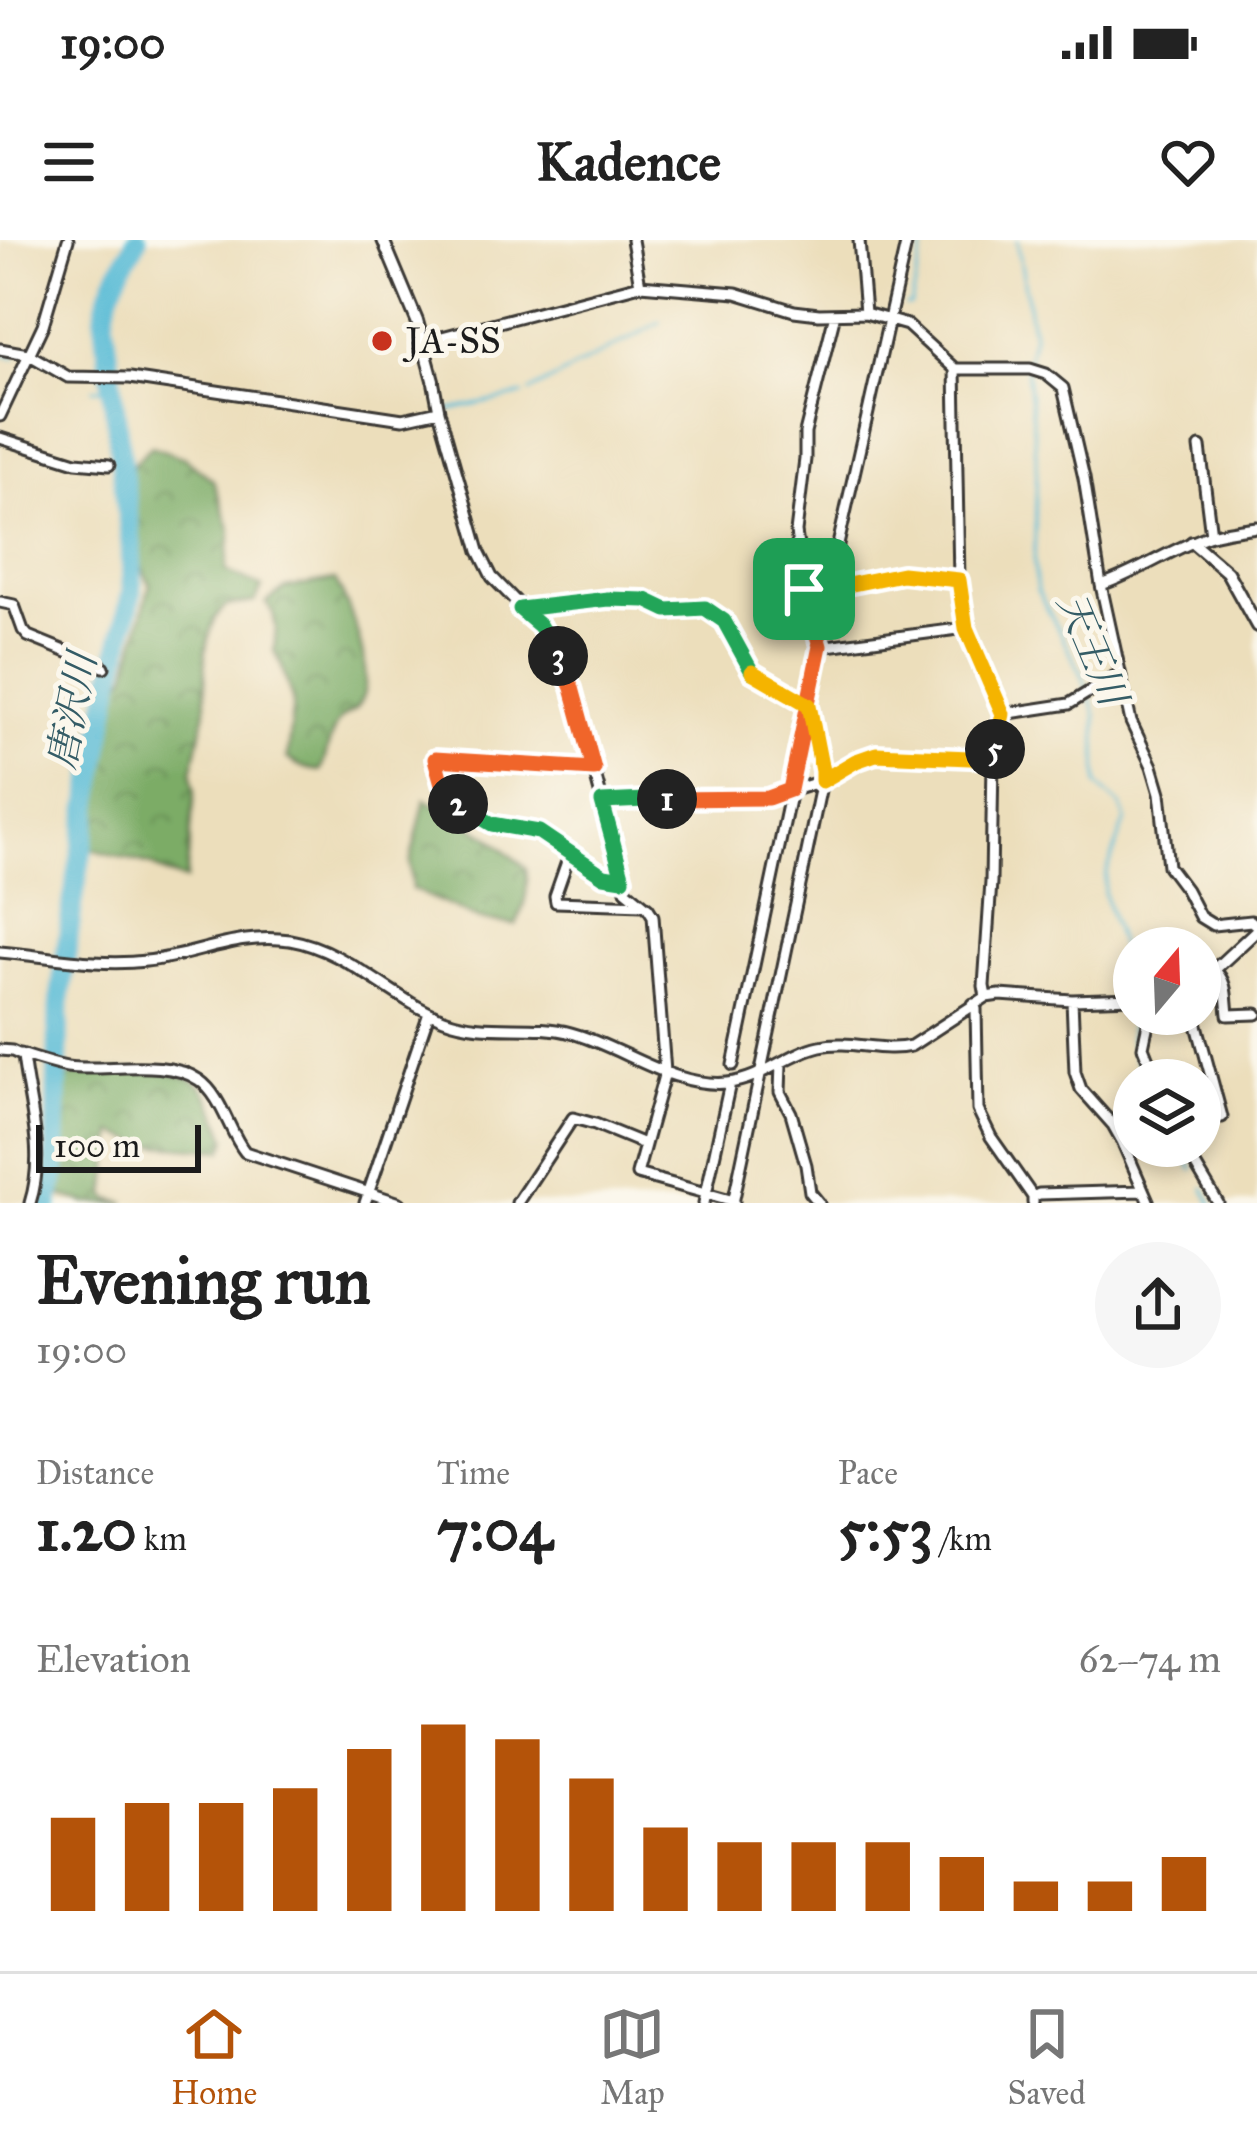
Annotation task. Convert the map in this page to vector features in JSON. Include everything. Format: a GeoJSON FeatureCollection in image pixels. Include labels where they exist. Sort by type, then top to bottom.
{"type":"FeatureCollection","features":[{"type":"Feature","properties":{"kind":"street"},"geometry":{"type":"LineString","coordinates":[[0,416],[43,325],[68,240]]}},
{"type":"Feature","properties":{"kind":"street"},"geometry":{"type":"LineString","coordinates":[[383,240],[423,342],[479,551],[492,577],[520,609],[540,626],[551,642],[572,688],[626,890],[652,916],[665,1072],[637,1174],[705,1199],[733,1202],[822,781],[809,705],[755,675],[724,621],[705,608],[667,610],[646,600],[608,599],[520,609]]}},
{"type":"Feature","properties":{"kind":"street"},"geometry":{"type":"LineString","coordinates":[[632,240],[640,285]]}},
{"type":"Feature","properties":{"kind":"street"},"geometry":{"type":"LineString","coordinates":[[859,240],[865,313]]}},
{"type":"Feature","properties":{"kind":"street"},"geometry":{"type":"LineString","coordinates":[[733,1065],[809,705],[828,589],[908,240]]}},
{"type":"Feature","properties":{"kind":"street"},"geometry":{"type":"LineString","coordinates":[[423,342],[640,285],[736,292],[794,311],[865,313],[914,329],[955,369],[1046,374],[1063,388],[1120,673],[1131,722],[1160,793],[1171,871],[1200,917],[1213,925],[1251,921],[1257,928],[1221,963]]}},
{"type":"Feature","properties":{"kind":"street"},"geometry":{"type":"LineString","coordinates":[[820,646],[804,589],[796,532],[805,433],[835,314]]}},
{"type":"Feature","properties":{"kind":"street"},"geometry":{"type":"LineString","coordinates":[[0,349],[28,354],[68,377],[121,378],[404,418],[439,412]]}},
{"type":"Feature","properties":{"kind":"street"},"geometry":{"type":"LineString","coordinates":[[955,369],[959,580],[966,628],[1003,714],[993,759],[986,997]]}},
{"type":"Feature","properties":{"kind":"street"},"geometry":{"type":"LineString","coordinates":[[0,438],[76,462],[109,464]]}},
{"type":"Feature","properties":{"kind":"street"},"geometry":{"type":"LineString","coordinates":[[1200,447],[1211,535]]}},
{"type":"Feature","properties":{"kind":"street"},"geometry":{"type":"LineString","coordinates":[[1101,585],[1131,575],[1192,542],[1257,527]]}},
{"type":"Feature","properties":{"kind":"street"},"geometry":{"type":"LineString","coordinates":[[1192,542],[1227,572],[1257,626]]}},
{"type":"Feature","properties":{"kind":"street"},"geometry":{"type":"LineString","coordinates":[[804,589],[828,589],[902,574],[959,580]]}},
{"type":"Feature","properties":{"kind":"street"},"geometry":{"type":"LineString","coordinates":[[0,602],[14,605],[28,636],[104,667]]}},
{"type":"Feature","properties":{"kind":"street"},"geometry":{"type":"LineString","coordinates":[[820,646],[966,628]]}},
{"type":"Feature","properties":{"kind":"street"},"geometry":{"type":"LineString","coordinates":[[1003,714],[1069,704],[1120,673]]}},
{"type":"Feature","properties":{"kind":"street"},"geometry":{"type":"LineString","coordinates":[[602,802],[768,798],[822,781],[876,754],[993,759]]}},
{"type":"Feature","properties":{"kind":"street"},"geometry":{"type":"LineString","coordinates":[[594,769],[435,759],[442,784],[460,806],[492,824],[539,832],[604,876],[623,879]]}},
{"type":"Feature","properties":{"kind":"street"},"geometry":{"type":"LineString","coordinates":[[570,853],[556,902],[644,905]]}},
{"type":"Feature","properties":{"kind":"street"},"geometry":{"type":"LineString","coordinates":[[759,939],[788,936]]}},
{"type":"Feature","properties":{"kind":"street"},"geometry":{"type":"LineString","coordinates":[[0,952],[141,962],[232,940],[291,940],[329,953],[429,1013],[469,1027],[575,1034],[665,1072],[730,1083],[832,1044],[911,1046],[986,997],[1113,999]]}},
{"type":"Feature","properties":{"kind":"street"},"geometry":{"type":"LineString","coordinates":[[1221,975],[1228,1015],[1257,1014]]}},
{"type":"Feature","properties":{"kind":"street"},"geometry":{"type":"LineString","coordinates":[[1072,1000],[1075,1072],[1081,1089],[1122,1141],[1149,1203]]}},
{"type":"Feature","properties":{"kind":"street"},"geometry":{"type":"LineString","coordinates":[[973,1004],[978,1110],[1033,1200],[1039,1194],[1142,1191]]}},
{"type":"Feature","properties":{"kind":"street"},"geometry":{"type":"LineString","coordinates":[[366,1198],[429,1013]]}},
{"type":"Feature","properties":{"kind":"street"},"geometry":{"type":"LineString","coordinates":[[1199,1035],[1222,1117]]}},
{"type":"Feature","properties":{"kind":"street"},"geometry":{"type":"LineString","coordinates":[[0,1050],[65,1066],[181,1072],[208,1090],[245,1152],[366,1198],[400,1203]]}},
{"type":"Feature","properties":{"kind":"street"},"geometry":{"type":"LineString","coordinates":[[21,1054],[38,1154],[38,1180],[30,1203]]}},
{"type":"Feature","properties":{"kind":"street"},"geometry":{"type":"LineString","coordinates":[[781,1064],[780,1092],[791,1113],[810,1192],[819,1203]]}},
{"type":"Feature","properties":{"kind":"street"},"geometry":{"type":"LineString","coordinates":[[705,1199],[730,1083]]}},
{"type":"Feature","properties":{"kind":"street"},"geometry":{"type":"LineString","coordinates":[[517,1203],[573,1118],[644,1144]]}},
{"type":"Feature","properties":{"kind":"street"},"geometry":{"type":"LineString","coordinates":[[1197,1167],[1218,1203]]}},
{"type":"Feature","properties":{"kind":"green space"},"geometry":{"type":"Polygon","coordinates":[[[151,446],[185,458],[213,480],[231,531],[226,571],[262,587],[255,602],[226,606],[214,619],[205,652],[206,710],[192,773],[195,791],[186,880],[87,848],[106,704],[127,674],[150,584],[129,544],[124,486],[134,463],[151,446]]]}},
{"type":"Feature","properties":{"kind":"green space"},"geometry":{"type":"Polygon","coordinates":[[[335,580],[355,624],[365,679],[357,707],[334,729],[321,771],[287,758],[293,702],[274,651],[276,627],[266,603],[286,588],[335,580]]]}},
{"type":"Feature","properties":{"kind":"green space"},"geometry":{"type":"Polygon","coordinates":[[[425,799],[490,837],[526,868],[526,897],[516,925],[480,920],[412,889],[410,863],[425,799]]]}},
{"type":"Feature","properties":{"kind":"green space"},"geometry":{"type":"Polygon","coordinates":[[[101,1071],[166,1073],[200,1085],[227,1138],[223,1150],[143,1144],[114,1133],[106,1195],[126,1203],[88,1203],[61,1196],[53,1135],[57,1079],[101,1071]]]}},
{"type":"Feature","properties":{"kind":"waterway","name":"唐沢川"},"geometry":{"type":"LineString","coordinates":[[49,1203],[55,1173],[59,1007],[73,901],[132,591],[131,544],[104,318],[112,287],[137,240]]}},
{"type":"Feature","properties":{"kind":"waterway"},"geometry":{"type":"LineString","coordinates":[[906,306],[911,305],[925,240]]}},
{"type":"Feature","properties":{"kind":"waterway","name":"天王川"},"geometry":{"type":"LineString","coordinates":[[1017,240],[1033,335],[1026,366],[1037,463],[1037,590],[1082,674],[1096,715],[1098,785],[1121,806],[1126,820],[1106,874],[1104,893],[1114,927]]}},
{"type":"Feature","properties":{"kind":"waterway"},"geometry":{"type":"LineString","coordinates":[[530,392],[660,322]]}},
{"type":"Feature","properties":{"kind":"waterway"},"geometry":{"type":"LineString","coordinates":[[0,354],[16,357]]}},
{"type":"Feature","properties":{"kind":"waterway"},"geometry":{"type":"LineString","coordinates":[[93,389],[121,389]]}},
{"type":"Feature","properties":{"kind":"waterway"},"geometry":{"type":"LineString","coordinates":[[446,411],[523,395]]}},
{"type":"Feature","properties":{"kind":"waterway","name":"天王川"},"geometry":{"type":"LineString","coordinates":[[1131,1035],[1136,1059]]}},
{"type":"Feature","properties":{"kind":"waterway","name":"天王川"},"geometry":{"type":"LineString","coordinates":[[1204,1188],[1212,1203]]}},
{"type":"Feature","properties":{"kind":"place","name":"JA-SS"},"geometry":{"type":"Point","coordinates":[382,341]}},
{"type":"Feature","properties":{"kind":"route"},"geometry":{"type":"LineString","coordinates":[[804,589],[820,646],[809,705],[790,790],[768,798],[730,801],[602,802],[623,879],[613,879],[539,832],[492,824],[460,806],[442,784],[435,759],[594,769],[572,688],[551,642],[520,609],[608,599],[646,600],[667,610],[699,607],[718,615],[749,669],[809,705],[822,781],[876,754],[993,759],[1003,714],[966,628],[959,580],[902,574],[828,589],[804,589]]}}]}
